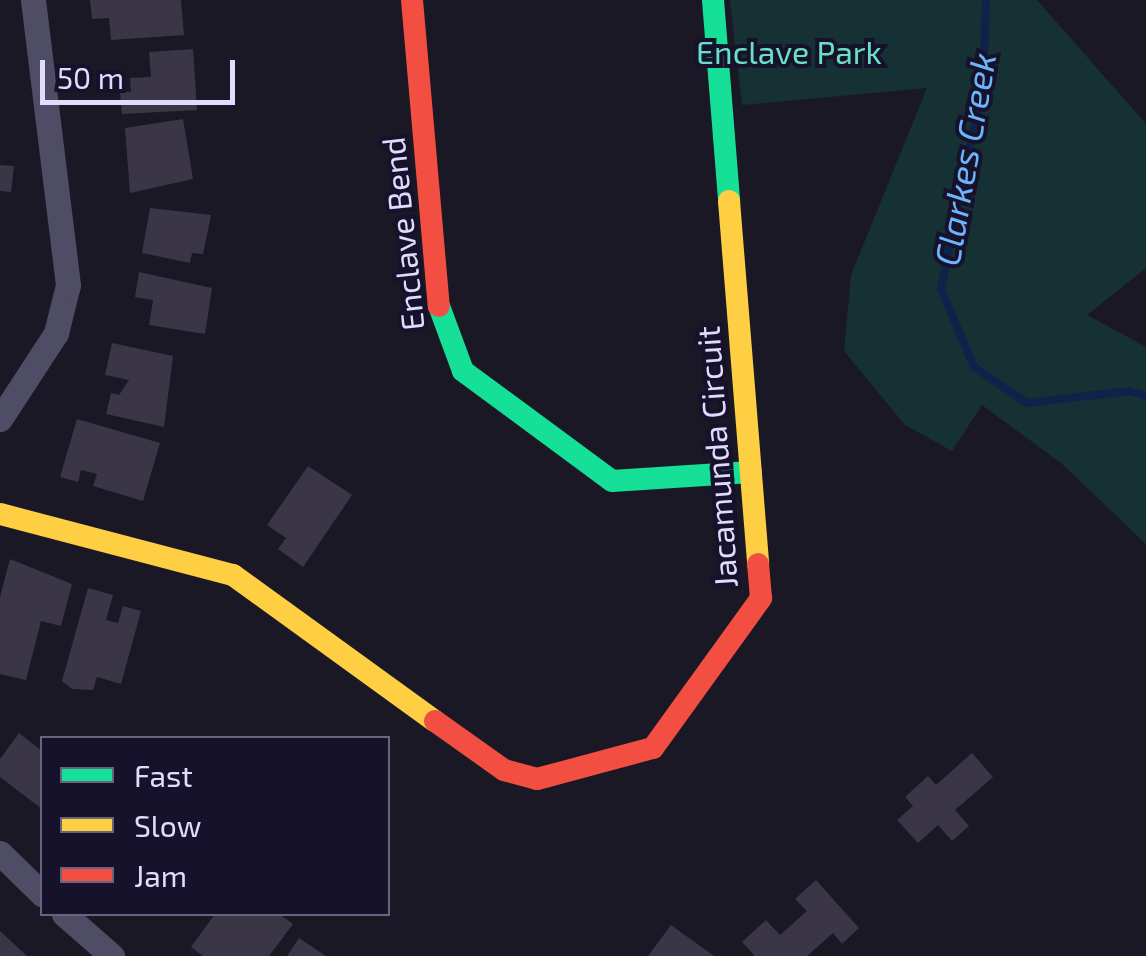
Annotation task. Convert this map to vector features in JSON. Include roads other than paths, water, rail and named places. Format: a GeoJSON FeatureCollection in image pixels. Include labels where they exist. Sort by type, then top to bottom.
{"type":"FeatureCollection","features":[{"type":"Feature","properties":{"kind":"street"},"geometry":{"type":"LineString","coordinates":[[0,418],[56,334],[68,285],[34,0]]}},
{"type":"Feature","properties":{"kind":"street","name":"Enclave Bend"},"geometry":{"type":"LineString","coordinates":[[412,0],[440,320],[463,371],[612,481],[752,472]]}},
{"type":"Feature","properties":{"kind":"street","name":"Jacamunda Circuit"},"geometry":{"type":"LineString","coordinates":[[0,514],[233,576],[504,770],[536,779],[604,766],[652,748],[761,598],[713,0]]}},
{"type":"Feature","properties":{"kind":"street"},"geometry":{"type":"LineString","coordinates":[[0,853],[40,892]]}},
{"type":"Feature","properties":{"kind":"street"},"geometry":{"type":"LineString","coordinates":[[66,916],[112,956]]}},
{"type":"Feature","properties":{"kind":"waterway","name":"Clarkes Creek"},"geometry":{"type":"LineString","coordinates":[[986,0],[983,84],[941,289],[974,367],[1027,403],[1129,391],[1146,396]]}},
{"type":"Feature","properties":{"kind":"park label","name":"Enclave Park"},"geometry":{"type":"Point","coordinates":[789,51]}}]}
